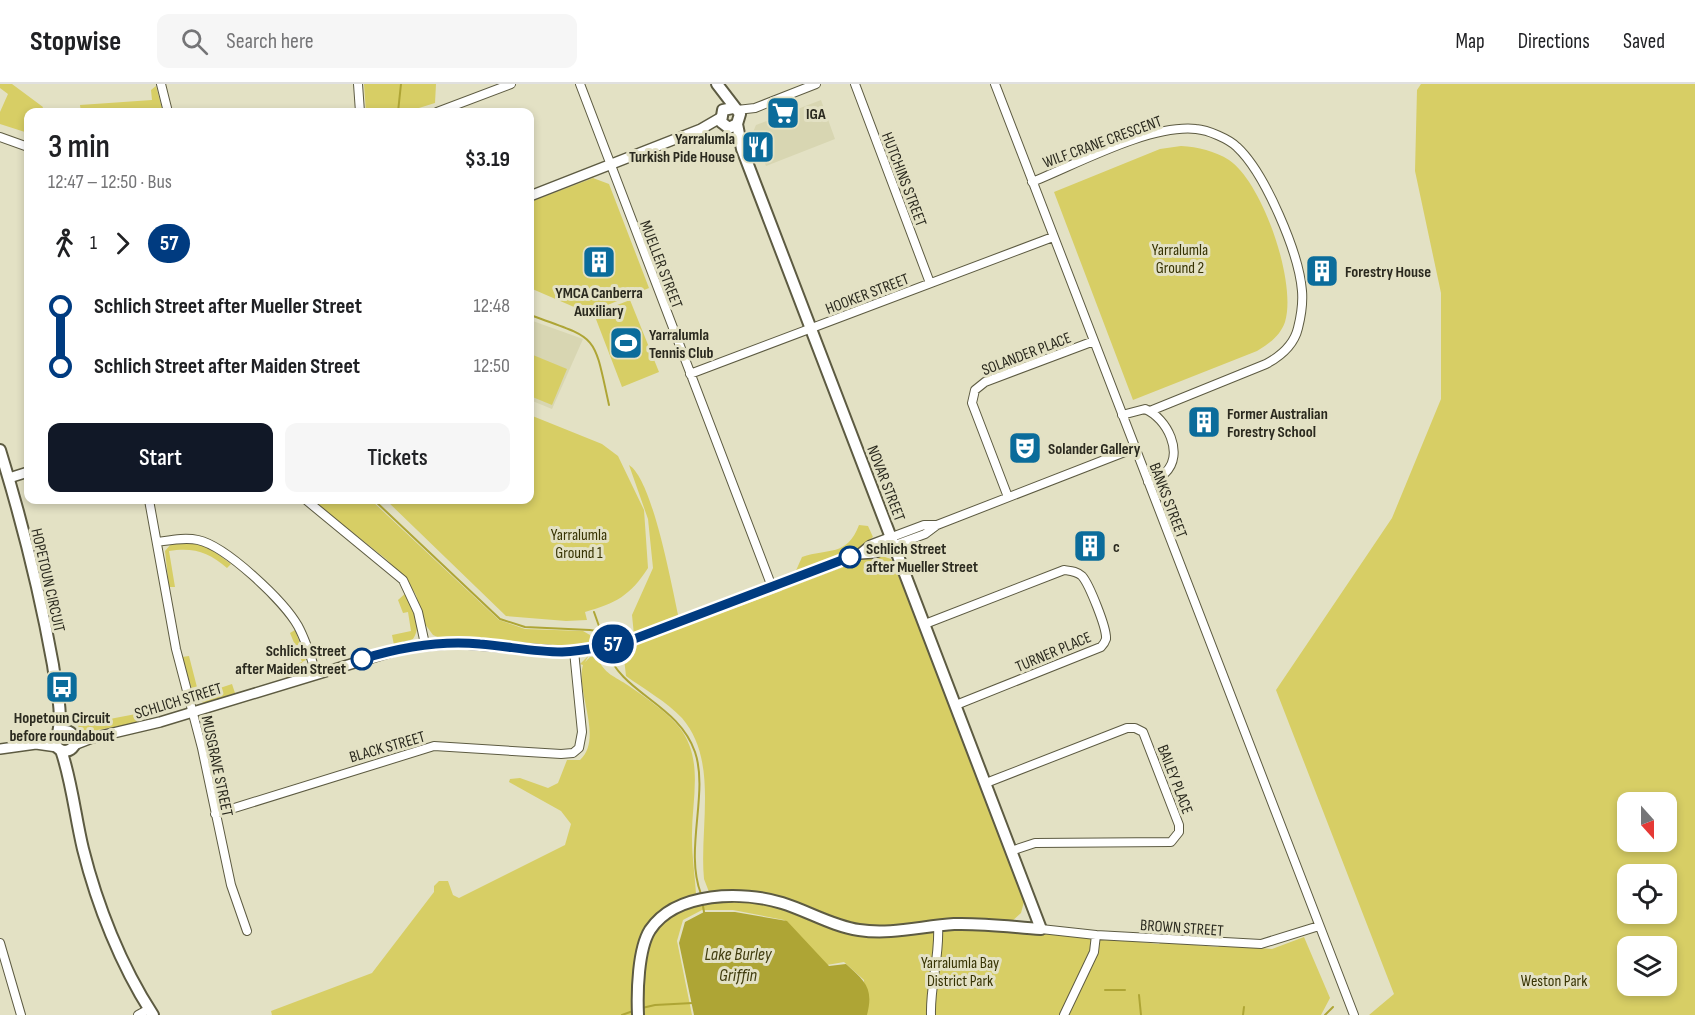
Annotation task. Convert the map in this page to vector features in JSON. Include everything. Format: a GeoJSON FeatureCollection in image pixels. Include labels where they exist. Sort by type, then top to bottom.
{"type":"FeatureCollection","features":[{"type":"Feature","properties":{"kind":"main road","name":"NOVAR STREET"},"geometry":{"type":"LineString","coordinates":[[718,85],[1041,929]]}},
{"type":"Feature","properties":{"kind":"main road","name":"HOPETOUN CIRCUIT"},"geometry":{"type":"LineString","coordinates":[[0,450],[37,589],[84,852],[106,918],[151,1012]]}},
{"type":"Feature","properties":{"kind":"main road"},"geometry":{"type":"LineString","coordinates":[[638,1011],[640,969],[650,930],[676,908],[701,900],[731,896],[757,898],[858,930],[883,932],[955,924],[1041,929]]}},
{"type":"Feature","properties":{"kind":"main road"},"geometry":{"type":"LineString","coordinates":[[1012,927],[1026,918],[1032,905]]}},
{"type":"Feature","properties":{"kind":"street"},"geometry":{"type":"LineString","coordinates":[[161,84],[167,108]]}},
{"type":"Feature","properties":{"kind":"street"},"geometry":{"type":"LineString","coordinates":[[358,84],[360,108]]}},
{"type":"Feature","properties":{"kind":"street"},"geometry":{"type":"LineString","coordinates":[[448,108],[512,84]]}},
{"type":"Feature","properties":{"kind":"street","name":"MUELLER STREET"},"geometry":{"type":"LineString","coordinates":[[580,84],[772,587]]}},
{"type":"Feature","properties":{"kind":"street"},"geometry":{"type":"LineString","coordinates":[[534,194],[816,84]]}},
{"type":"Feature","properties":{"kind":"street","name":"HUTCHINS STREET"},"geometry":{"type":"LineString","coordinates":[[855,84],[930,283]]}},
{"type":"Feature","properties":{"kind":"street","name":"BANKS STREET"},"geometry":{"type":"LineString","coordinates":[[995,84],[1354,1015]]}},
{"type":"Feature","properties":{"kind":"street","name":"WILF CRANE CRESCENT"},"geometry":{"type":"LineString","coordinates":[[1032,182],[1156,132],[1179,128],[1199,129],[1236,146],[1265,183],[1295,263],[1302,291],[1298,329],[1292,342],[1281,355],[1266,364],[1150,411],[1138,410],[1122,415]]}},
{"type":"Feature","properties":{"kind":"street"},"geometry":{"type":"LineString","coordinates":[[0,137],[24,146]]}},
{"type":"Feature","properties":{"kind":"street","name":"HOOKER STREET"},"geometry":{"type":"LineString","coordinates":[[690,374],[1053,237]]}},
{"type":"Feature","properties":{"kind":"street","name":"SOLANDER PLACE"},"geometry":{"type":"LineString","coordinates":[[1008,497],[972,403],[975,390],[985,382],[1094,341]]}},
{"type":"Feature","properties":{"kind":"street"},"geometry":{"type":"LineString","coordinates":[[1148,482],[1166,473],[1173,455],[1169,433],[1158,417],[1150,411]]}},
{"type":"Feature","properties":{"kind":"street","name":"SCHLICH STREET"},"geometry":{"type":"LineString","coordinates":[[0,749],[92,738],[135,729],[392,650],[424,644],[480,644],[540,651],[573,651],[615,644],[644,636],[860,554],[871,545],[893,541],[924,525],[937,525],[1135,448]]}},
{"type":"Feature","properties":{"kind":"street"},"geometry":{"type":"LineString","coordinates":[[9,478],[24,473]]}},
{"type":"Feature","properties":{"kind":"street","name":"MUSGRAVE STREET"},"geometry":{"type":"LineString","coordinates":[[150,504],[176,649],[193,712],[231,885],[247,931]]}},
{"type":"Feature","properties":{"kind":"street"},"geometry":{"type":"LineString","coordinates":[[311,504],[403,580],[418,612],[424,644]]}},
{"type":"Feature","properties":{"kind":"street"},"geometry":{"type":"LineString","coordinates":[[158,542],[184,538],[200,540],[227,554],[272,595],[292,617],[304,639],[316,673]]}},
{"type":"Feature","properties":{"kind":"street","name":"TURNER PLACE"},"geometry":{"type":"LineString","coordinates":[[925,624],[1064,570],[1074,571],[1089,587],[1105,631],[1106,639],[1101,647],[956,705]]}},
{"type":"Feature","properties":{"kind":"street","name":"BLACK STREET"},"geometry":{"type":"LineString","coordinates":[[215,814],[434,746],[573,753],[579,748],[582,732],[573,651]]}},
{"type":"Feature","properties":{"kind":"street","name":"BAILEY PLACE"},"geometry":{"type":"LineString","coordinates":[[986,783],[1127,728],[1135,728],[1143,732],[1179,825],[1179,832],[1171,842],[1035,843],[1011,850]]}},
{"type":"Feature","properties":{"kind":"street"},"geometry":{"type":"LineString","coordinates":[[931,1015],[931,993],[939,946],[938,926]]}},
{"type":"Feature","properties":{"kind":"street","name":"BROWN STREET"},"geometry":{"type":"LineString","coordinates":[[1041,929],[1096,935],[1261,944],[1319,926]]}},
{"type":"Feature","properties":{"kind":"street"},"geometry":{"type":"LineString","coordinates":[[1064,1015],[1094,952],[1096,935]]}},
{"type":"Feature","properties":{"kind":"street"},"geometry":{"type":"LineString","coordinates":[[0,943],[21,1015]]}},
{"type":"Feature","properties":{"kind":"street"},"geometry":{"type":"LineString","coordinates":[[138,1015],[151,1012]]}},
{"type":"Feature","properties":{"kind":"shaded area"},"geometry":{"type":"Polygon","coordinates":[[[821,100],[835,139],[766,166],[753,132],[756,125],[821,100]]]}},
{"type":"Feature","properties":{"kind":"shaded area"},"geometry":{"type":"Polygon","coordinates":[[[534,321],[583,339],[552,409],[534,402],[534,321]]]}},
{"type":"Feature","properties":{"kind":"green space"},"geometry":{"type":"Polygon","coordinates":[[[0,84],[12,84],[43,107],[24,108],[24,132],[0,124],[0,112],[8,94],[0,88],[0,84]]]}},
{"type":"Feature","properties":{"kind":"green space"},"geometry":{"type":"Polygon","coordinates":[[[364,84],[436,84],[435,103],[419,108],[366,108],[364,84]]]}},
{"type":"Feature","properties":{"kind":"green space","name":"Weston Park"},"geometry":{"type":"Polygon","coordinates":[[[1421,84],[1695,84],[1695,1015],[1369,1015],[1394,994],[1276,690],[1392,518],[1441,399],[1441,293],[1415,171],[1417,90],[1421,84]]]}},
{"type":"Feature","properties":{"kind":"green space"},"geometry":{"type":"Polygon","coordinates":[[[156,86],[162,108],[80,108],[80,105],[152,100],[151,90],[156,86]]]}},
{"type":"Feature","properties":{"kind":"green space","name":"Yarralumla Ground 2"},"geometry":{"type":"Polygon","coordinates":[[[1181,146],[1206,150],[1229,160],[1242,172],[1254,190],[1265,211],[1282,260],[1286,283],[1285,322],[1274,339],[1257,351],[1133,400],[1054,192],[1160,149],[1181,146]]]}},
{"type":"Feature","properties":{"kind":"green space"},"geometry":{"type":"Polygon","coordinates":[[[593,178],[609,184],[649,288],[588,313],[534,290],[534,200],[593,178]]]}},
{"type":"Feature","properties":{"kind":"green space","name":"Yarralumla Tennis Club"},"geometry":{"type":"Polygon","coordinates":[[[630,300],[659,372],[622,387],[594,314],[630,300]]]}},
{"type":"Feature","properties":{"kind":"green space"},"geometry":{"type":"Polygon","coordinates":[[[534,355],[567,369],[552,405],[534,398],[534,355]]]}},
{"type":"Feature","properties":{"kind":"green space","name":"Yarralumla Ground 1"},"geometry":{"type":"Polygon","coordinates":[[[534,417],[602,444],[618,456],[644,510],[648,568],[628,592],[614,602],[585,612],[587,620],[566,621],[506,616],[390,504],[534,504],[534,417]]]}},
{"type":"Feature","properties":{"kind":"green space"},"geometry":{"type":"Polygon","coordinates":[[[629,465],[638,475],[654,512],[679,619],[634,635],[632,615],[653,568],[648,519],[629,465]]]}},
{"type":"Feature","properties":{"kind":"green space"},"geometry":{"type":"Polygon","coordinates":[[[375,504],[499,620],[525,629],[583,631],[590,635],[594,643],[540,647],[481,639],[440,638],[433,635],[425,624],[416,595],[406,579],[386,559],[318,505],[375,504]]]}},
{"type":"Feature","properties":{"kind":"green space"},"geometry":{"type":"Polygon","coordinates":[[[859,525],[868,526],[873,537],[869,540],[878,545],[882,556],[891,559],[894,564],[1025,898],[1021,913],[1011,922],[878,928],[853,925],[745,892],[709,892],[704,879],[703,859],[704,774],[693,735],[676,712],[626,676],[623,649],[781,591],[794,575],[802,557],[843,547],[849,542],[859,525]]]}},
{"type":"Feature","properties":{"kind":"green space"},"geometry":{"type":"Polygon","coordinates":[[[192,543],[208,547],[231,564],[227,568],[214,558],[193,550],[169,551],[175,587],[169,587],[165,551],[171,544],[192,543]]]}},
{"type":"Feature","properties":{"kind":"green space"},"geometry":{"type":"Polygon","coordinates":[[[407,592],[416,616],[416,633],[413,639],[394,645],[392,635],[411,631],[408,612],[403,613],[398,600],[407,592]]]}},
{"type":"Feature","properties":{"kind":"green space"},"geometry":{"type":"Polygon","coordinates":[[[295,630],[306,660],[302,662],[290,633],[295,630]]]}},
{"type":"Feature","properties":{"kind":"green space"},"geometry":{"type":"Polygon","coordinates":[[[589,655],[585,662],[590,657],[597,656],[610,674],[649,700],[674,721],[687,740],[694,767],[692,853],[696,894],[673,903],[652,921],[633,1015],[272,1015],[271,1011],[372,973],[434,892],[434,886],[439,881],[448,881],[453,895],[459,898],[565,845],[571,824],[561,811],[509,782],[510,779],[520,778],[548,788],[558,783],[567,760],[580,760],[587,751],[589,727],[583,688],[583,665],[580,664],[589,655]]]}},
{"type":"Feature","properties":{"kind":"green space"},"geometry":{"type":"Polygon","coordinates":[[[189,656],[199,695],[194,696],[182,657],[189,656]]]}},
{"type":"Feature","properties":{"kind":"green space"},"geometry":{"type":"Polygon","coordinates":[[[302,662],[304,669],[286,678],[283,668],[302,662]]]}},
{"type":"Feature","properties":{"kind":"green space"},"geometry":{"type":"Polygon","coordinates":[[[232,684],[235,693],[204,703],[200,701],[199,695],[232,684]]]}},
{"type":"Feature","properties":{"kind":"green space"},"geometry":{"type":"Polygon","coordinates":[[[136,714],[138,723],[80,733],[78,725],[136,714]]]}},
{"type":"Feature","properties":{"kind":"green space","name":"Yarralumla Bay District Park"},"geometry":{"type":"Polygon","coordinates":[[[730,900],[756,901],[781,907],[834,928],[952,928],[1040,932],[1159,944],[1161,942],[1218,947],[1226,940],[1256,941],[1260,948],[1272,949],[1304,937],[1330,998],[1321,1015],[865,1015],[864,980],[844,962],[827,965],[784,920],[733,910],[702,910],[683,920],[677,941],[692,1015],[643,1015],[646,958],[656,931],[664,920],[681,909],[702,903],[730,900]]]}},
{"type":"Feature","properties":{"kind":"water","name":"Lake Burley Griffin"},"geometry":{"type":"Polygon","coordinates":[[[704,912],[735,912],[787,921],[829,966],[846,964],[863,980],[869,998],[867,1015],[694,1015],[679,943],[685,922],[704,912]]]}},
{"type":"Feature","properties":{"kind":"waterway"},"geometry":{"type":"LineString","coordinates":[[398,108],[401,84]]}},
{"type":"Feature","properties":{"kind":"waterway"},"geometry":{"type":"LineString","coordinates":[[534,316],[569,329],[589,342],[600,364],[609,405]]}},
{"type":"Feature","properties":{"kind":"waterway"},"geometry":{"type":"LineString","coordinates":[[378,504],[500,619],[525,627],[597,631],[602,636]]}},
{"type":"Feature","properties":{"kind":"waterway"},"geometry":{"type":"LineString","coordinates":[[594,612],[605,643]]}},
{"type":"Feature","properties":{"kind":"waterway"},"geometry":{"type":"LineString","coordinates":[[606,649],[613,664],[624,677],[676,722],[687,735],[695,752],[699,768],[695,859],[696,877],[701,894]]}},
{"type":"Feature","properties":{"kind":"waterway"},"geometry":{"type":"LineString","coordinates":[[600,660],[609,660]]}},
{"type":"Feature","properties":{"kind":"waterway"},"geometry":{"type":"LineString","coordinates":[[703,906],[704,912]]}},
{"type":"Feature","properties":{"kind":"waterway"},"geometry":{"type":"LineString","coordinates":[[1105,990],[1125,990]]}},
{"type":"Feature","properties":{"kind":"waterway"},"geometry":{"type":"LineString","coordinates":[[1139,995],[1141,1015]]}},
{"type":"Feature","properties":{"kind":"waterway"},"geometry":{"type":"LineString","coordinates":[[642,1008],[693,1003]]}},
{"type":"Feature","properties":{"kind":"waterway"},"geometry":{"type":"LineString","coordinates":[[1243,1015],[1244,1007]]}},
{"type":"Feature","properties":{"kind":"waterway"},"geometry":{"type":"LineString","coordinates":[[1325,1015],[1333,1007]]}},
{"type":"Feature","properties":{"kind":"waterway"},"geometry":{"type":"LineString","coordinates":[[622,1015],[633,1011]]}},
{"type":"Feature","properties":{"kind":"bus line","name":"57"},"geometry":{"type":"LineString","coordinates":[[362,659],[392,650],[438,643],[480,644],[564,652],[597,648],[634,639],[850,557]]}},
{"type":"Feature","properties":{"kind":"place","name":"IGA"},"geometry":{"type":"Point","coordinates":[783,113]}},
{"type":"Feature","properties":{"kind":"place","name":"Yarralumla Turkish Pide House"},"geometry":{"type":"Point","coordinates":[758,147]}},
{"type":"Feature","properties":{"kind":"place","name":"YMCA Canberra Auxiliary"},"geometry":{"type":"Point","coordinates":[599,262]}},
{"type":"Feature","properties":{"kind":"place","name":"Forestry House"},"geometry":{"type":"Point","coordinates":[1322,271]}},
{"type":"Feature","properties":{"kind":"place","name":"Yarralumla Tennis Club"},"geometry":{"type":"Point","coordinates":[626,343]}},
{"type":"Feature","properties":{"kind":"place","name":"Former Australian Forestry School"},"geometry":{"type":"Point","coordinates":[1204,422]}},
{"type":"Feature","properties":{"kind":"place","name":"Solander Gallery"},"geometry":{"type":"Point","coordinates":[1025,448]}},
{"type":"Feature","properties":{"kind":"place","name":"c"},"geometry":{"type":"Point","coordinates":[1090,546]}},
{"type":"Feature","properties":{"kind":"place","name":"Schlich Street after Mueller Street"},"geometry":{"type":"Point","coordinates":[850,557]}},
{"type":"Feature","properties":{"kind":"place","name":"Schlich Street after Maiden Street"},"geometry":{"type":"Point","coordinates":[362,659]}},
{"type":"Feature","properties":{"kind":"place","name":"Hopetoun Circuit before roundabout"},"geometry":{"type":"Point","coordinates":[62,687]}}]}
